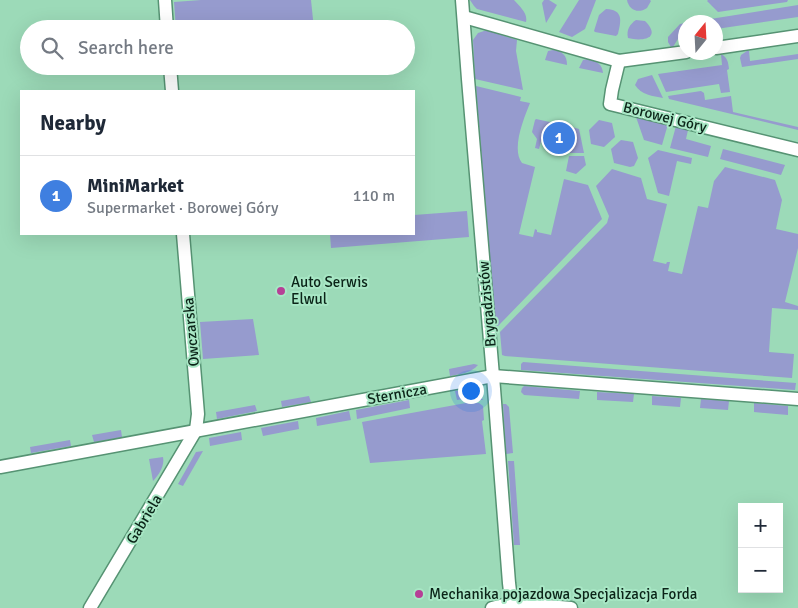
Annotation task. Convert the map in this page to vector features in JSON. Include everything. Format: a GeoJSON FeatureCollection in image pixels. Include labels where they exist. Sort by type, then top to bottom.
{"type":"FeatureCollection","features":[{"type":"Feature","properties":{"kind":"street"},"geometry":{"type":"LineString","coordinates":[[165,0],[166,20]]}},
{"type":"Feature","properties":{"kind":"street","name":"Brygadzistów"},"geometry":{"type":"LineString","coordinates":[[462,0],[494,376],[508,583],[512,606]]}},
{"type":"Feature","properties":{"kind":"street"},"geometry":{"type":"LineString","coordinates":[[464,17],[619,61],[678,53]]}},
{"type":"Feature","properties":{"kind":"street"},"geometry":{"type":"LineString","coordinates":[[723,47],[798,36]]}},
{"type":"Feature","properties":{"kind":"street","name":"Borowej Góry"},"geometry":{"type":"LineString","coordinates":[[619,61],[610,104],[798,150]]}},
{"type":"Feature","properties":{"kind":"street"},"geometry":{"type":"LineString","coordinates":[[171,75],[172,90]]}},
{"type":"Feature","properties":{"kind":"street","name":"Owczarska"},"geometry":{"type":"LineString","coordinates":[[183,235],[198,414],[196,430]]}},
{"type":"Feature","properties":{"kind":"street","name":"Sternicza"},"geometry":{"type":"LineString","coordinates":[[0,467],[494,376],[798,399]]}},
{"type":"Feature","properties":{"kind":"street","name":"Gabriela"},"geometry":{"type":"LineString","coordinates":[[90,608],[196,430]]}},
{"type":"Feature","properties":{"kind":"street"},"geometry":{"type":"LineString","coordinates":[[492,608],[512,606],[571,608]]}},
{"type":"Feature","properties":{"kind":"shaded area"},"geometry":{"type":"Polygon","coordinates":[[[201,0],[311,0],[313,20],[175,20],[174,2],[201,0]]]}},
{"type":"Feature","properties":{"kind":"shaded area"},"geometry":{"type":"Polygon","coordinates":[[[470,0],[514,0],[525,13],[526,22],[477,9],[470,0]]]}},
{"type":"Feature","properties":{"kind":"shaded area"},"geometry":{"type":"Polygon","coordinates":[[[544,0],[549,0],[557,5],[546,23],[542,3],[544,0]]]}},
{"type":"Feature","properties":{"kind":"shaded area"},"geometry":{"type":"Polygon","coordinates":[[[579,0],[596,0],[585,29],[572,37],[559,32],[579,0]]]}},
{"type":"Feature","properties":{"kind":"shaded area"},"geometry":{"type":"Polygon","coordinates":[[[627,0],[651,1],[647,8],[637,11],[632,9],[627,0]]]}},
{"type":"Feature","properties":{"kind":"shaded area"},"geometry":{"type":"Polygon","coordinates":[[[708,0],[788,0],[787,2],[718,12],[708,0]]]}},
{"type":"Feature","properties":{"kind":"shaded area"},"geometry":{"type":"Polygon","coordinates":[[[798,5],[798,17],[723,28],[723,17],[798,5]]]}},
{"type":"Feature","properties":{"kind":"shaded area"},"geometry":{"type":"Polygon","coordinates":[[[606,9],[616,12],[620,17],[618,34],[616,36],[594,31],[599,15],[606,9]]]}},
{"type":"Feature","properties":{"kind":"shaded area"},"geometry":{"type":"Polygon","coordinates":[[[636,20],[645,21],[652,31],[651,35],[644,39],[628,38],[629,28],[636,20]]]}},
{"type":"Feature","properties":{"kind":"shaded area"},"geometry":{"type":"Polygon","coordinates":[[[678,26],[678,39],[673,47],[668,42],[668,37],[678,26]]]}},
{"type":"Feature","properties":{"kind":"shaded area"},"geometry":{"type":"Polygon","coordinates":[[[484,31],[517,40],[516,51],[523,90],[475,79],[473,40],[478,33],[484,31]]]}},
{"type":"Feature","properties":{"kind":"shaded area"},"geometry":{"type":"Polygon","coordinates":[[[553,50],[563,54],[567,65],[545,60],[548,51],[553,50]]]}},
{"type":"Feature","properties":{"kind":"shaded area"},"geometry":{"type":"Polygon","coordinates":[[[749,51],[750,61],[798,54],[798,59],[742,67],[740,58],[749,51]]]}},
{"type":"Feature","properties":{"kind":"shaded area"},"geometry":{"type":"Polygon","coordinates":[[[723,56],[728,62],[729,69],[727,70],[730,92],[721,93],[719,84],[666,92],[658,74],[722,65],[723,56]]]}},
{"type":"Feature","properties":{"kind":"shaded area"},"geometry":{"type":"Polygon","coordinates":[[[588,59],[599,63],[603,73],[579,68],[583,60],[588,59]]]}},
{"type":"Feature","properties":{"kind":"shaded area"},"geometry":{"type":"Polygon","coordinates":[[[652,75],[663,98],[644,93],[635,85],[638,79],[652,75]]]}},
{"type":"Feature","properties":{"kind":"shaded area"},"geometry":{"type":"Polygon","coordinates":[[[476,86],[521,97],[520,101],[530,103],[520,133],[518,150],[522,163],[535,167],[519,234],[533,237],[535,229],[537,232],[551,235],[564,179],[588,185],[602,219],[495,327],[476,86]]]}},
{"type":"Feature","properties":{"kind":"shaded area"},"geometry":{"type":"Polygon","coordinates":[[[701,91],[704,93],[705,100],[731,96],[733,112],[798,127],[798,130],[669,99],[668,96],[701,91]]]}},
{"type":"Feature","properties":{"kind":"shaded area"},"geometry":{"type":"Polygon","coordinates":[[[636,117],[668,124],[662,145],[644,140],[636,117]]]}},
{"type":"Feature","properties":{"kind":"shaded area"},"geometry":{"type":"Polygon","coordinates":[[[536,119],[559,124],[557,134],[544,130],[539,149],[535,148],[537,139],[532,132],[536,119]]]}},
{"type":"Feature","properties":{"kind":"shaded area"},"geometry":{"type":"Polygon","coordinates":[[[599,120],[612,123],[615,137],[604,147],[591,144],[589,130],[599,120]]]}},
{"type":"Feature","properties":{"kind":"shaded area"},"geometry":{"type":"Polygon","coordinates":[[[565,125],[579,129],[584,153],[570,153],[574,136],[563,133],[565,125]]]}},
{"type":"Feature","properties":{"kind":"shaded area"},"geometry":{"type":"Polygon","coordinates":[[[676,126],[688,130],[686,139],[711,146],[708,157],[670,148],[676,126]]]}},
{"type":"Feature","properties":{"kind":"shaded area"},"geometry":{"type":"Polygon","coordinates":[[[621,140],[633,142],[638,158],[634,166],[630,167],[614,163],[611,149],[621,140]]]}},
{"type":"Feature","properties":{"kind":"shaded area"},"geometry":{"type":"Polygon","coordinates":[[[723,149],[785,165],[781,175],[720,159],[723,149]]]}},
{"type":"Feature","properties":{"kind":"shaded area"},"geometry":{"type":"Polygon","coordinates":[[[658,150],[692,158],[691,164],[677,161],[669,196],[658,193],[648,158],[658,150]]]}},
{"type":"Feature","properties":{"kind":"shaded area"},"geometry":{"type":"Polygon","coordinates":[[[569,156],[584,156],[586,165],[576,174],[566,171],[569,156]]]}},
{"type":"Feature","properties":{"kind":"shaded area"},"geometry":{"type":"Polygon","coordinates":[[[725,167],[775,180],[782,200],[776,229],[798,234],[798,248],[785,302],[798,306],[798,310],[772,308],[769,352],[794,354],[792,378],[502,355],[500,332],[607,223],[609,216],[596,186],[612,169],[641,178],[647,199],[667,204],[653,261],[666,264],[670,262],[668,271],[682,274],[698,206],[708,208],[714,181],[725,167]]]}},
{"type":"Feature","properties":{"kind":"shaded area"},"geometry":{"type":"Polygon","coordinates":[[[467,211],[469,237],[331,248],[330,235],[415,235],[415,215],[467,211]]]}},
{"type":"Feature","properties":{"kind":"shaded area"},"geometry":{"type":"Polygon","coordinates":[[[253,319],[259,355],[203,359],[200,322],[253,319]]]}},
{"type":"Feature","properties":{"kind":"shaded area"},"geometry":{"type":"Polygon","coordinates":[[[523,362],[796,383],[795,390],[521,370],[523,362]]]}},
{"type":"Feature","properties":{"kind":"shaded area"},"geometry":{"type":"Polygon","coordinates":[[[474,364],[478,365],[462,374],[450,376],[449,369],[474,364]]]}},
{"type":"Feature","properties":{"kind":"shaded area"},"geometry":{"type":"Polygon","coordinates":[[[524,386],[580,391],[579,399],[524,395],[521,392],[524,386]]]}},
{"type":"Feature","properties":{"kind":"shaded area"},"geometry":{"type":"Polygon","coordinates":[[[455,391],[475,392],[483,400],[457,400],[455,391]]]}},
{"type":"Feature","properties":{"kind":"shaded area"},"geometry":{"type":"Polygon","coordinates":[[[597,392],[634,394],[633,402],[597,400],[597,392]]]}},
{"type":"Feature","properties":{"kind":"shaded area"},"geometry":{"type":"Polygon","coordinates":[[[309,396],[311,402],[282,407],[281,401],[309,396]]]}},
{"type":"Feature","properties":{"kind":"shaded area"},"geometry":{"type":"Polygon","coordinates":[[[652,396],[681,398],[680,407],[652,405],[652,396]]]}},
{"type":"Feature","properties":{"kind":"shaded area"},"geometry":{"type":"Polygon","coordinates":[[[701,399],[729,401],[728,410],[700,408],[701,399]]]}},
{"type":"Feature","properties":{"kind":"shaded area"},"geometry":{"type":"Polygon","coordinates":[[[409,400],[410,408],[357,419],[356,410],[409,400]]]}},
{"type":"Feature","properties":{"kind":"shaded area"},"geometry":{"type":"Polygon","coordinates":[[[466,403],[479,403],[483,406],[484,420],[482,421],[486,454],[370,463],[362,422],[466,403]]]}},
{"type":"Feature","properties":{"kind":"shaded area"},"geometry":{"type":"Polygon","coordinates":[[[754,403],[788,406],[788,415],[754,412],[754,403]]]}},
{"type":"Feature","properties":{"kind":"shaded area"},"geometry":{"type":"Polygon","coordinates":[[[503,404],[509,407],[513,453],[506,454],[503,404]]]}},
{"type":"Feature","properties":{"kind":"shaded area"},"geometry":{"type":"Polygon","coordinates":[[[255,405],[257,411],[217,419],[216,412],[255,405]]]}},
{"type":"Feature","properties":{"kind":"shaded area"},"geometry":{"type":"Polygon","coordinates":[[[349,411],[351,420],[317,426],[316,418],[349,411]]]}},
{"type":"Feature","properties":{"kind":"shaded area"},"geometry":{"type":"Polygon","coordinates":[[[298,421],[299,429],[263,436],[261,428],[298,421]]]}},
{"type":"Feature","properties":{"kind":"shaded area"},"geometry":{"type":"Polygon","coordinates":[[[121,430],[122,437],[94,442],[92,435],[121,430]]]}},
{"type":"Feature","properties":{"kind":"shaded area"},"geometry":{"type":"Polygon","coordinates":[[[241,432],[242,440],[210,446],[209,438],[241,432]]]}},
{"type":"Feature","properties":{"kind":"shaded area"},"geometry":{"type":"Polygon","coordinates":[[[70,440],[71,446],[31,453],[30,447],[70,440]]]}},
{"type":"Feature","properties":{"kind":"shaded area"},"geometry":{"type":"Polygon","coordinates":[[[203,451],[183,486],[178,484],[196,452],[203,451]]]}},
{"type":"Feature","properties":{"kind":"shaded area"},"geometry":{"type":"Polygon","coordinates":[[[163,457],[161,470],[153,481],[149,459],[163,457]]]}},
{"type":"Feature","properties":{"kind":"shaded area"},"geometry":{"type":"Polygon","coordinates":[[[508,461],[514,461],[520,545],[514,545],[508,461]]]}},
{"type":"Feature","properties":{"kind":"place","name":"MiniMarket"},"geometry":{"type":"Point","coordinates":[559,138]}},
{"type":"Feature","properties":{"kind":"place","name":"Auto Serwis Elwul"},"geometry":{"type":"Point","coordinates":[281,291]}},
{"type":"Feature","properties":{"kind":"place","name":"Mechanika pojazdowa Specjalizacja Forda"},"geometry":{"type":"Point","coordinates":[419,594]}}]}
